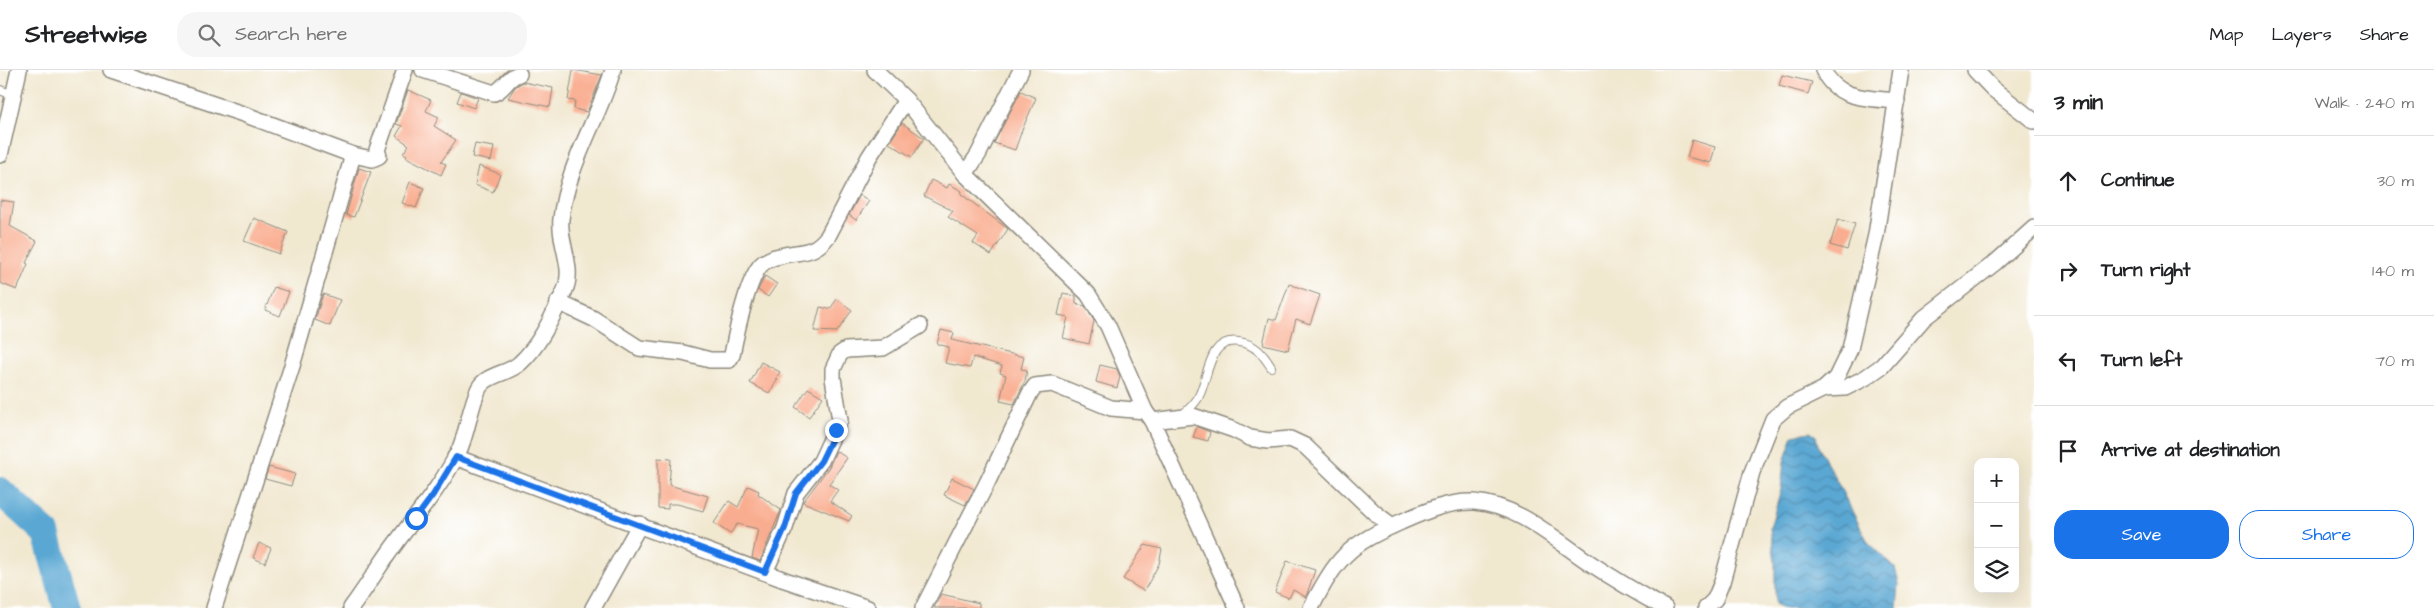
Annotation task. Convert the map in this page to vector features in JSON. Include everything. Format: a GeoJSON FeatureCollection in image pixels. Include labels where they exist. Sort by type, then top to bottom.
{"type":"FeatureCollection","features":[{"type":"Feature","properties":{"kind":"street"},"geometry":{"type":"LineString","coordinates":[[0,155],[7,92],[19,70]]}},
{"type":"Feature","properties":{"kind":"street"},"geometry":{"type":"LineString","coordinates":[[111,70],[246,115],[353,155],[372,159],[379,156],[377,150],[405,70]]}},
{"type":"Feature","properties":{"kind":"street"},"geometry":{"type":"LineString","coordinates":[[423,70],[494,93],[502,89],[510,78],[519,74]]}},
{"type":"Feature","properties":{"kind":"street"},"geometry":{"type":"LineString","coordinates":[[351,608],[396,542],[433,495],[456,457],[467,432],[479,388],[484,382],[512,370],[522,362],[542,336],[566,288],[568,277],[560,230],[563,206],[580,150],[604,99],[613,70]]}},
{"type":"Feature","properties":{"kind":"street"},"geometry":{"type":"LineString","coordinates":[[875,70],[971,165],[1088,294],[1162,417],[1237,608]]}},
{"type":"Feature","properties":{"kind":"street"},"geometry":{"type":"LineString","coordinates":[[971,165],[1021,70]]}},
{"type":"Feature","properties":{"kind":"street"},"geometry":{"type":"LineString","coordinates":[[1823,70],[1832,86],[1840,91],[1859,97],[1897,102]]}},
{"type":"Feature","properties":{"kind":"street"},"geometry":{"type":"LineString","coordinates":[[1706,608],[1715,599],[1722,582],[1752,472],[1773,419],[1798,400],[1824,389],[1836,378],[1850,349],[1876,235],[1901,70]]}},
{"type":"Feature","properties":{"kind":"street"},"geometry":{"type":"LineString","coordinates":[[1975,70],[1993,88],[2034,121]]}},
{"type":"Feature","properties":{"kind":"street"},"geometry":{"type":"LineString","coordinates":[[558,302],[594,319],[639,348],[683,353],[710,360],[729,360],[732,355],[752,277],[761,264],[771,258],[806,252],[821,245],[828,236],[869,157],[906,100]]}},
{"type":"Feature","properties":{"kind":"street"},"geometry":{"type":"LineString","coordinates":[[214,608],[292,366],[353,155]]}},
{"type":"Feature","properties":{"kind":"street"},"geometry":{"type":"LineString","coordinates":[[1824,389],[1845,388],[1865,378],[1882,366],[1924,318],[1996,262],[2034,228]]}},
{"type":"Feature","properties":{"kind":"street"},"geometry":{"type":"LineString","coordinates":[[765,572],[785,528],[796,493],[821,461],[840,420],[833,378],[833,369],[840,354],[846,350],[883,348],[920,326]]}},
{"type":"Feature","properties":{"kind":"street"},"geometry":{"type":"LineString","coordinates":[[922,608],[1035,386],[1052,384],[1111,408],[1162,417],[1204,419],[1261,440],[1283,438],[1296,441],[1305,446],[1375,513],[1392,526]]}},
{"type":"Feature","properties":{"kind":"street"},"geometry":{"type":"LineString","coordinates":[[456,457],[765,572],[868,608]]}},
{"type":"Feature","properties":{"kind":"street"},"geometry":{"type":"LineString","coordinates":[[1311,608],[1341,556],[1361,542],[1392,526],[1450,504],[1472,502],[1491,505],[1513,512],[1619,582],[1665,608]]}},
{"type":"Feature","properties":{"kind":"street"},"geometry":{"type":"LineString","coordinates":[[593,608],[640,524]]}},
{"type":"Feature","properties":{"kind":"lane"},"geometry":{"type":"LineString","coordinates":[[1162,417],[1198,398],[1212,357],[1220,346],[1227,342],[1244,343],[1254,347],[1263,355],[1271,367]]}},
{"type":"Feature","properties":{"kind":"water"},"geometry":{"type":"Polygon","coordinates":[[[1810,432],[1816,436],[1818,445],[1868,542],[1895,568],[1899,584],[1897,608],[1784,608],[1775,604],[1775,560],[1770,528],[1781,490],[1784,462],[1793,435],[1810,432]]]}},
{"type":"Feature","properties":{"kind":"building"},"geometry":{"type":"Polygon","coordinates":[[[573,70],[602,75],[587,112],[574,109],[575,101],[568,100],[573,70]]]}},
{"type":"Feature","properties":{"kind":"building"},"geometry":{"type":"Polygon","coordinates":[[[1782,75],[1812,82],[1808,94],[1779,86],[1782,75]]]}},
{"type":"Feature","properties":{"kind":"building"},"geometry":{"type":"Polygon","coordinates":[[[523,82],[553,88],[550,107],[508,98],[515,87],[523,82]]]}},
{"type":"Feature","properties":{"kind":"building"},"geometry":{"type":"Polygon","coordinates":[[[408,90],[431,100],[426,111],[439,117],[434,126],[456,140],[441,162],[446,164],[441,175],[406,157],[407,155],[403,153],[409,145],[396,136],[402,126],[396,124],[408,90]]]}},
{"type":"Feature","properties":{"kind":"building"},"geometry":{"type":"Polygon","coordinates":[[[1021,91],[1036,98],[1015,150],[994,143],[1021,91]]]}},
{"type":"Feature","properties":{"kind":"building"},"geometry":{"type":"Polygon","coordinates":[[[461,92],[478,98],[474,108],[457,102],[461,92]]]}},
{"type":"Feature","properties":{"kind":"building"},"geometry":{"type":"Polygon","coordinates":[[[902,123],[924,138],[912,157],[889,143],[902,123]]]}},
{"type":"Feature","properties":{"kind":"building"},"geometry":{"type":"Polygon","coordinates":[[[1692,140],[1715,147],[1711,163],[1687,157],[1692,140]]]}},
{"type":"Feature","properties":{"kind":"building"},"geometry":{"type":"Polygon","coordinates":[[[475,144],[494,147],[491,161],[472,157],[475,144]]]}},
{"type":"Feature","properties":{"kind":"building"},"geometry":{"type":"Polygon","coordinates":[[[479,166],[500,174],[493,192],[475,185],[479,166]]]}},
{"type":"Feature","properties":{"kind":"building"},"geometry":{"type":"Polygon","coordinates":[[[359,168],[371,172],[354,217],[346,215],[359,168]]]}},
{"type":"Feature","properties":{"kind":"building"},"geometry":{"type":"Polygon","coordinates":[[[931,180],[947,188],[949,184],[962,191],[961,194],[1008,229],[991,255],[973,243],[978,236],[948,217],[953,211],[924,196],[931,180]]]}},
{"type":"Feature","properties":{"kind":"building"},"geometry":{"type":"Polygon","coordinates":[[[410,182],[424,188],[416,208],[402,203],[410,182]]]}},
{"type":"Feature","properties":{"kind":"building"},"geometry":{"type":"Polygon","coordinates":[[[860,195],[869,201],[856,220],[849,215],[860,195]]]}},
{"type":"Feature","properties":{"kind":"building"},"geometry":{"type":"Polygon","coordinates":[[[0,200],[14,202],[10,226],[37,241],[26,263],[28,264],[17,290],[0,283],[0,200]]]}},
{"type":"Feature","properties":{"kind":"building"},"geometry":{"type":"Polygon","coordinates":[[[254,218],[288,232],[279,254],[244,241],[254,218]]]}},
{"type":"Feature","properties":{"kind":"building"},"geometry":{"type":"Polygon","coordinates":[[[1838,219],[1855,224],[1847,250],[1830,245],[1838,219]]]}},
{"type":"Feature","properties":{"kind":"building"},"geometry":{"type":"Polygon","coordinates":[[[765,276],[777,284],[768,297],[758,290],[765,276]]]}},
{"type":"Feature","properties":{"kind":"building"},"geometry":{"type":"Polygon","coordinates":[[[1289,284],[1320,295],[1310,324],[1296,319],[1288,350],[1263,344],[1269,318],[1276,320],[1289,284]]]}},
{"type":"Feature","properties":{"kind":"building"},"geometry":{"type":"Polygon","coordinates":[[[274,287],[289,292],[280,316],[265,310],[274,287]]]}},
{"type":"Feature","properties":{"kind":"building"},"geometry":{"type":"Polygon","coordinates":[[[1063,293],[1076,296],[1076,304],[1085,306],[1094,321],[1089,344],[1063,338],[1068,317],[1058,315],[1063,293]]]}},
{"type":"Feature","properties":{"kind":"building"},"geometry":{"type":"Polygon","coordinates":[[[323,294],[340,300],[330,326],[315,320],[323,294]]]}},
{"type":"Feature","properties":{"kind":"building"},"geometry":{"type":"Polygon","coordinates":[[[837,299],[852,310],[837,332],[814,331],[820,307],[830,309],[837,299]]]}},
{"type":"Feature","properties":{"kind":"building"},"geometry":{"type":"Polygon","coordinates":[[[941,330],[954,333],[952,340],[1024,357],[1021,369],[1027,370],[1025,381],[1014,404],[1000,401],[1006,375],[1000,373],[1002,366],[973,357],[970,368],[945,363],[949,347],[937,344],[941,330]]]}},
{"type":"Feature","properties":{"kind":"building"},"geometry":{"type":"Polygon","coordinates":[[[761,362],[780,372],[769,393],[750,383],[761,362]]]}},
{"type":"Feature","properties":{"kind":"building"},"geometry":{"type":"Polygon","coordinates":[[[1100,365],[1117,369],[1120,377],[1117,388],[1096,382],[1100,365]]]}},
{"type":"Feature","properties":{"kind":"building"},"geometry":{"type":"Polygon","coordinates":[[[808,388],[823,397],[809,417],[795,407],[808,388]]]}},
{"type":"Feature","properties":{"kind":"building"},"geometry":{"type":"Polygon","coordinates":[[[1197,427],[1210,432],[1208,441],[1193,437],[1197,427]]]}},
{"type":"Feature","properties":{"kind":"building"},"geometry":{"type":"Polygon","coordinates":[[[836,451],[847,458],[829,484],[838,490],[830,501],[852,516],[849,521],[803,502],[829,467],[836,451]]]}},
{"type":"Feature","properties":{"kind":"building"},"geometry":{"type":"Polygon","coordinates":[[[658,458],[671,459],[669,485],[708,496],[703,511],[677,504],[668,504],[668,509],[658,508],[658,458]]]}},
{"type":"Feature","properties":{"kind":"building"},"geometry":{"type":"Polygon","coordinates":[[[269,467],[295,474],[291,486],[265,479],[269,467]]]}},
{"type":"Feature","properties":{"kind":"building"},"geometry":{"type":"Polygon","coordinates":[[[952,478],[974,489],[965,505],[944,495],[952,478]]]}},
{"type":"Feature","properties":{"kind":"building"},"geometry":{"type":"Polygon","coordinates":[[[748,486],[759,491],[758,494],[781,510],[760,561],[752,558],[758,529],[737,524],[730,534],[714,523],[729,501],[738,507],[748,486]]]}},
{"type":"Feature","properties":{"kind":"building"},"geometry":{"type":"Polygon","coordinates":[[[259,543],[271,548],[265,563],[253,558],[259,543]]]}},
{"type":"Feature","properties":{"kind":"building"},"geometry":{"type":"Polygon","coordinates":[[[1145,545],[1162,549],[1159,564],[1144,591],[1123,579],[1145,545]]]}},
{"type":"Feature","properties":{"kind":"building"},"geometry":{"type":"Polygon","coordinates":[[[1287,561],[1315,570],[1306,597],[1293,590],[1289,598],[1275,592],[1287,561]]]}},
{"type":"Feature","properties":{"kind":"building"},"geometry":{"type":"Polygon","coordinates":[[[941,594],[979,603],[979,608],[934,608],[941,594]]]}},
{"type":"Feature","properties":{"kind":"waterway"},"geometry":{"type":"LineString","coordinates":[[0,491],[46,533],[67,608]]}},
{"type":"Feature","properties":{"kind":"route"},"geometry":{"type":"LineString","coordinates":[[416,518],[433,495],[456,457],[668,534],[765,572],[785,528],[796,493],[821,461],[831,436],[836,430]]}}]}
